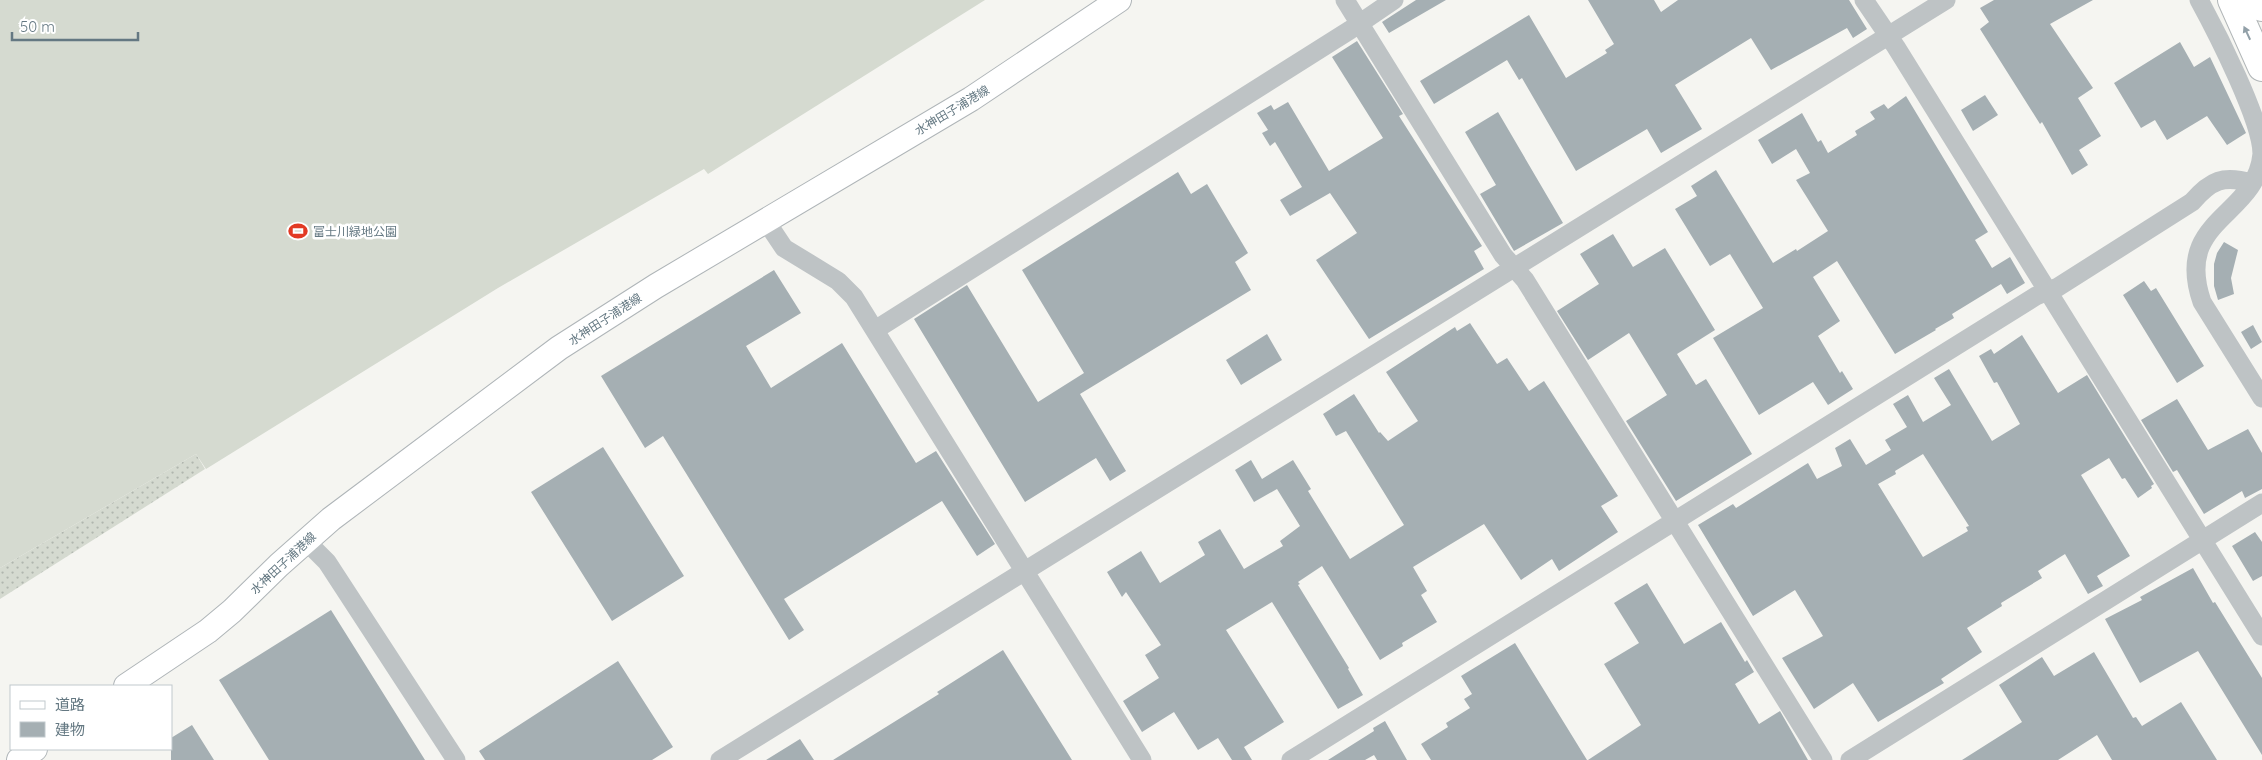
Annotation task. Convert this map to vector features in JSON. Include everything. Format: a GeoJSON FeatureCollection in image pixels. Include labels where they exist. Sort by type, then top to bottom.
{"type":"FeatureCollection","features":[{"type":"Feature","properties":{"kind":"highway"},"geometry":{"type":"LineString","coordinates":[[2232,0],[2262,67]]}},
{"type":"Feature","properties":{"kind":"highway"},"geometry":{"type":"LineString","coordinates":[[2259,0],[2262,7]]}},
{"type":"Feature","properties":{"kind":"main road","name":"水神田子浦港線"},"geometry":{"type":"LineString","coordinates":[[127,685],[215,626],[331,519],[559,348],[617,310],[971,99],[1119,0]]}},
{"type":"Feature","properties":{"kind":"main road"},"geometry":{"type":"LineString","coordinates":[[19,760],[34,750]]}},
{"type":"Feature","properties":{"kind":"street"},"geometry":{"type":"LineString","coordinates":[[1345,0],[1503,255],[1525,280],[1823,760]]}},
{"type":"Feature","properties":{"kind":"street"},"geometry":{"type":"LineString","coordinates":[[875,330],[1394,0]]}},
{"type":"Feature","properties":{"kind":"street"},"geometry":{"type":"LineString","coordinates":[[1864,0],[2203,538],[2262,636]]}},
{"type":"Feature","properties":{"kind":"street"},"geometry":{"type":"LineString","coordinates":[[720,760],[1025,573],[1887,34],[1946,0]]}},
{"type":"Feature","properties":{"kind":"street"},"geometry":{"type":"LineString","coordinates":[[2199,0],[2214,27],[2254,116],[2260,135],[2262,153],[2258,171],[2252,183],[2203,238],[2195,268],[2197,286],[2202,302],[2262,398]]}},
{"type":"Feature","properties":{"kind":"street"},"geometry":{"type":"LineString","coordinates":[[1290,760],[1673,520],[2028,301],[2048,292],[2192,202],[2213,182],[2231,179],[2252,183]]}},
{"type":"Feature","properties":{"kind":"street"},"geometry":{"type":"LineString","coordinates":[[766,221],[784,248],[846,288],[875,330],[1142,760]]}},
{"type":"Feature","properties":{"kind":"street"},"geometry":{"type":"LineString","coordinates":[[1850,760],[2203,538],[2262,503]]}},
{"type":"Feature","properties":{"kind":"street"},"geometry":{"type":"LineString","coordinates":[[306,541],[327,562],[456,760]]}},
{"type":"Feature","properties":{"kind":"shaded area","name":"富士川緑地公園"},"geometry":{"type":"Polygon","coordinates":[[[0,0],[985,0],[708,174],[704,169],[498,288],[206,469],[196,454],[0,568],[0,0]]]}},
{"type":"Feature","properties":{"kind":"shaded area"},"geometry":{"type":"Polygon","coordinates":[[[196,454],[205,469],[0,599],[0,568],[196,454]]]}},
{"type":"Feature","properties":{"kind":"building"},"geometry":{"type":"Polygon","coordinates":[[[1416,0],[1446,0],[1389,33],[1382,22],[1416,0]]]}},
{"type":"Feature","properties":{"kind":"building"},"geometry":{"type":"Polygon","coordinates":[[[1588,0],[1654,0],[1661,12],[1678,0],[1849,0],[1867,29],[1853,38],[1847,28],[1771,70],[1751,38],[1675,85],[1702,129],[1661,153],[1647,129],[1576,171],[1522,78],[1519,80],[1507,60],[1434,104],[1420,81],[1529,15],[1566,78],[1607,53],[1605,50],[1614,44],[1588,0]]]}},
{"type":"Feature","properties":{"kind":"building"},"geometry":{"type":"Polygon","coordinates":[[[1994,0],[2093,0],[2050,24],[2093,88],[2078,98],[2101,136],[2079,150],[2088,165],[2072,175],[2042,122],[2040,124],[1980,29],[1989,22],[1980,8],[1994,0]]]}},
{"type":"Feature","properties":{"kind":"building"},"geometry":{"type":"Polygon","coordinates":[[[1357,41],[1403,114],[1399,116],[1482,246],[1474,251],[1484,269],[1369,339],[1316,260],[1357,233],[1330,193],[1290,216],[1280,200],[1302,187],[1275,142],[1270,146],[1262,133],[1268,130],[1257,113],[1271,105],[1274,110],[1288,102],[1329,171],[1383,138],[1332,57],[1357,41]]]}},
{"type":"Feature","properties":{"kind":"building"},"geometry":{"type":"Polygon","coordinates":[[[2180,42],[2194,67],[2210,57],[2246,133],[2227,145],[2207,116],[2167,140],[2155,120],[2141,128],[2114,83],[2180,42]]]}},
{"type":"Feature","properties":{"kind":"building"},"geometry":{"type":"Polygon","coordinates":[[[1985,95],[1998,115],[1973,131],[1961,110],[1985,95]]]}},
{"type":"Feature","properties":{"kind":"building"},"geometry":{"type":"Polygon","coordinates":[[[1906,96],[1988,232],[1975,240],[1992,268],[2010,257],[2025,283],[2007,294],[2001,284],[1952,314],[1954,318],[1936,330],[1895,354],[1837,261],[1813,277],[1840,321],[1818,336],[1840,373],[1842,371],[1853,389],[1828,405],[1813,382],[1759,415],[1713,338],[1763,308],[1730,254],[1710,266],[1675,209],[1697,196],[1691,186],[1716,170],[1773,263],[1796,249],[1797,251],[1828,231],[1796,180],[1810,173],[1796,149],[1772,164],[1758,140],[1802,113],[1818,142],[1821,140],[1828,153],[1857,135],[1855,131],[1875,119],[1870,112],[1884,104],[1888,109],[1906,96]]]}},
{"type":"Feature","properties":{"kind":"building"},"geometry":{"type":"Polygon","coordinates":[[[1498,112],[1563,223],[1514,251],[1480,194],[1496,185],[1465,132],[1498,112]]]}},
{"type":"Feature","properties":{"kind":"building"},"geometry":{"type":"Polygon","coordinates":[[[1178,172],[1191,194],[1207,184],[1248,253],[1235,262],[1251,290],[1080,394],[1126,471],[1110,481],[1096,458],[1025,502],[914,319],[967,285],[1038,402],[1084,373],[1022,270],[1178,172]]]}},
{"type":"Feature","properties":{"kind":"building"},"geometry":{"type":"Polygon","coordinates":[[[1613,234],[1633,267],[1665,248],[1715,330],[1677,354],[1696,385],[1706,379],[1752,454],[1676,501],[1626,421],[1667,395],[1629,333],[1588,360],[1557,311],[1599,284],[1580,254],[1613,234]]]}},
{"type":"Feature","properties":{"kind":"building"},"geometry":{"type":"Polygon","coordinates":[[[2224,242],[2238,250],[2231,278],[2234,294],[2218,300],[2214,286],[2214,264],[2217,253],[2224,242]]]}},
{"type":"Feature","properties":{"kind":"building"},"geometry":{"type":"Polygon","coordinates":[[[774,270],[801,313],[746,346],[771,388],[842,343],[916,463],[936,451],[995,544],[977,556],[942,501],[784,599],[804,630],[789,640],[663,436],[645,448],[601,376],[774,270]]]}},
{"type":"Feature","properties":{"kind":"building"},"geometry":{"type":"Polygon","coordinates":[[[2144,281],[2151,291],[2156,288],[2204,366],[2177,383],[2123,295],[2144,281]]]}},
{"type":"Feature","properties":{"kind":"building"},"geometry":{"type":"Polygon","coordinates":[[[1470,323],[1497,364],[1507,358],[1529,391],[1544,381],[1618,496],[1601,506],[1618,532],[1559,571],[1552,559],[1521,580],[1484,524],[1413,567],[1427,591],[1421,595],[1437,622],[1402,643],[1403,646],[1380,660],[1322,566],[1298,582],[1300,584],[1298,585],[1349,668],[1363,695],[1338,709],[1272,602],[1226,630],[1284,722],[1244,747],[1252,760],[1232,760],[1218,738],[1198,750],[1174,712],[1142,732],[1123,701],[1159,678],[1145,655],[1161,645],[1126,592],[1122,597],[1107,572],[1141,551],[1160,583],[1205,555],[1198,542],[1220,529],[1244,569],[1283,546],[1280,541],[1300,526],[1277,489],[1254,502],[1235,470],[1251,460],[1262,479],[1293,460],[1311,489],[1308,491],[1350,559],[1404,525],[1346,431],[1336,436],[1323,414],[1354,394],[1379,433],[1388,441],[1418,421],[1386,372],[1455,327],[1457,331],[1470,323]]]}},
{"type":"Feature","properties":{"kind":"building"},"geometry":{"type":"Polygon","coordinates":[[[2253,325],[2262,342],[2251,349],[2241,332],[2253,325]]]}},
{"type":"Feature","properties":{"kind":"building"},"geometry":{"type":"Polygon","coordinates":[[[1267,334],[1282,360],[1241,385],[1226,360],[1267,334]]]}},
{"type":"Feature","properties":{"kind":"building"},"geometry":{"type":"Polygon","coordinates":[[[2022,335],[2058,393],[2087,375],[2154,484],[2151,486],[2152,488],[2138,498],[2125,478],[2122,479],[2109,458],[2081,475],[2130,556],[2097,576],[2103,586],[2088,594],[2065,554],[2038,571],[2042,578],[2001,603],[2002,606],[1967,628],[1982,652],[1941,679],[1944,683],[1878,722],[1853,683],[1814,709],[1782,658],[1823,636],[1795,590],[1753,616],[1698,525],[1733,504],[1736,508],[1808,463],[1817,479],[1842,466],[1835,448],[1850,439],[1866,465],[1891,450],[1885,440],[1907,427],[1893,404],[1908,395],[1923,422],[1951,405],[1934,378],[1949,369],[1992,441],[2020,424],[1997,382],[1994,383],[1979,356],[1991,349],[1994,354],[2022,335]],[[1923,454],[1895,471],[1896,474],[1878,484],[1923,557],[1968,531],[1966,527],[1969,526],[1923,454]]]}},
{"type":"Feature","properties":{"kind":"building"},"geometry":{"type":"Polygon","coordinates":[[[2177,399],[2208,450],[2248,429],[2262,453],[2262,489],[2245,498],[2242,491],[2204,514],[2177,470],[2173,472],[2141,420],[2177,399]]]}},
{"type":"Feature","properties":{"kind":"building"},"geometry":{"type":"Polygon","coordinates":[[[603,447],[684,576],[612,621],[531,492],[603,447]]]}},
{"type":"Feature","properties":{"kind":"building"},"geometry":{"type":"Polygon","coordinates":[[[2255,532],[2262,542],[2262,576],[2253,581],[2232,546],[2255,532]]]}},
{"type":"Feature","properties":{"kind":"building"},"geometry":{"type":"Polygon","coordinates":[[[2193,568],[2213,603],[2215,602],[2262,678],[2262,755],[2198,651],[2140,683],[2105,619],[2142,600],[2140,597],[2193,568]]]}},
{"type":"Feature","properties":{"kind":"building"},"geometry":{"type":"Polygon","coordinates":[[[1647,583],[1684,644],[1721,622],[1745,662],[1747,660],[1754,672],[1735,684],[1759,724],[1780,711],[1808,760],[1588,760],[1641,725],[1604,664],[1639,643],[1614,603],[1647,583]]]}},
{"type":"Feature","properties":{"kind":"building"},"geometry":{"type":"Polygon","coordinates":[[[331,610],[425,760],[269,760],[219,680],[331,610]]]}},
{"type":"Feature","properties":{"kind":"building"},"geometry":{"type":"Polygon","coordinates":[[[1515,643],[1587,760],[1431,760],[1421,744],[1448,727],[1446,723],[1470,708],[1464,699],[1472,694],[1461,676],[1515,643]]]}},
{"type":"Feature","properties":{"kind":"building"},"geometry":{"type":"Polygon","coordinates":[[[1003,650],[1072,760],[833,760],[939,694],[937,692],[1003,650]]]}},
{"type":"Feature","properties":{"kind":"building"},"geometry":{"type":"Polygon","coordinates":[[[2094,652],[2133,718],[2136,717],[2142,726],[2181,702],[2217,760],[2112,760],[2097,735],[2058,760],[1962,760],[2022,722],[1999,685],[2042,657],[2054,676],[2094,652]]]}},
{"type":"Feature","properties":{"kind":"building"},"geometry":{"type":"Polygon","coordinates":[[[618,661],[673,747],[652,760],[485,760],[479,751],[618,661]]]}},
{"type":"Feature","properties":{"kind":"building"},"geometry":{"type":"Polygon","coordinates":[[[1385,721],[1407,760],[1377,760],[1374,755],[1365,760],[1328,760],[1374,731],[1373,728],[1385,721]]]}},
{"type":"Feature","properties":{"kind":"building"},"geometry":{"type":"Polygon","coordinates":[[[192,725],[214,760],[171,760],[172,737],[192,725]]]}},
{"type":"Feature","properties":{"kind":"building"},"geometry":{"type":"Polygon","coordinates":[[[800,739],[814,760],[766,760],[800,739]]]}},
{"type":"Feature","properties":{"kind":"place","name":"富士川緑地公園"},"geometry":{"type":"Point","coordinates":[298,231]}}]}
